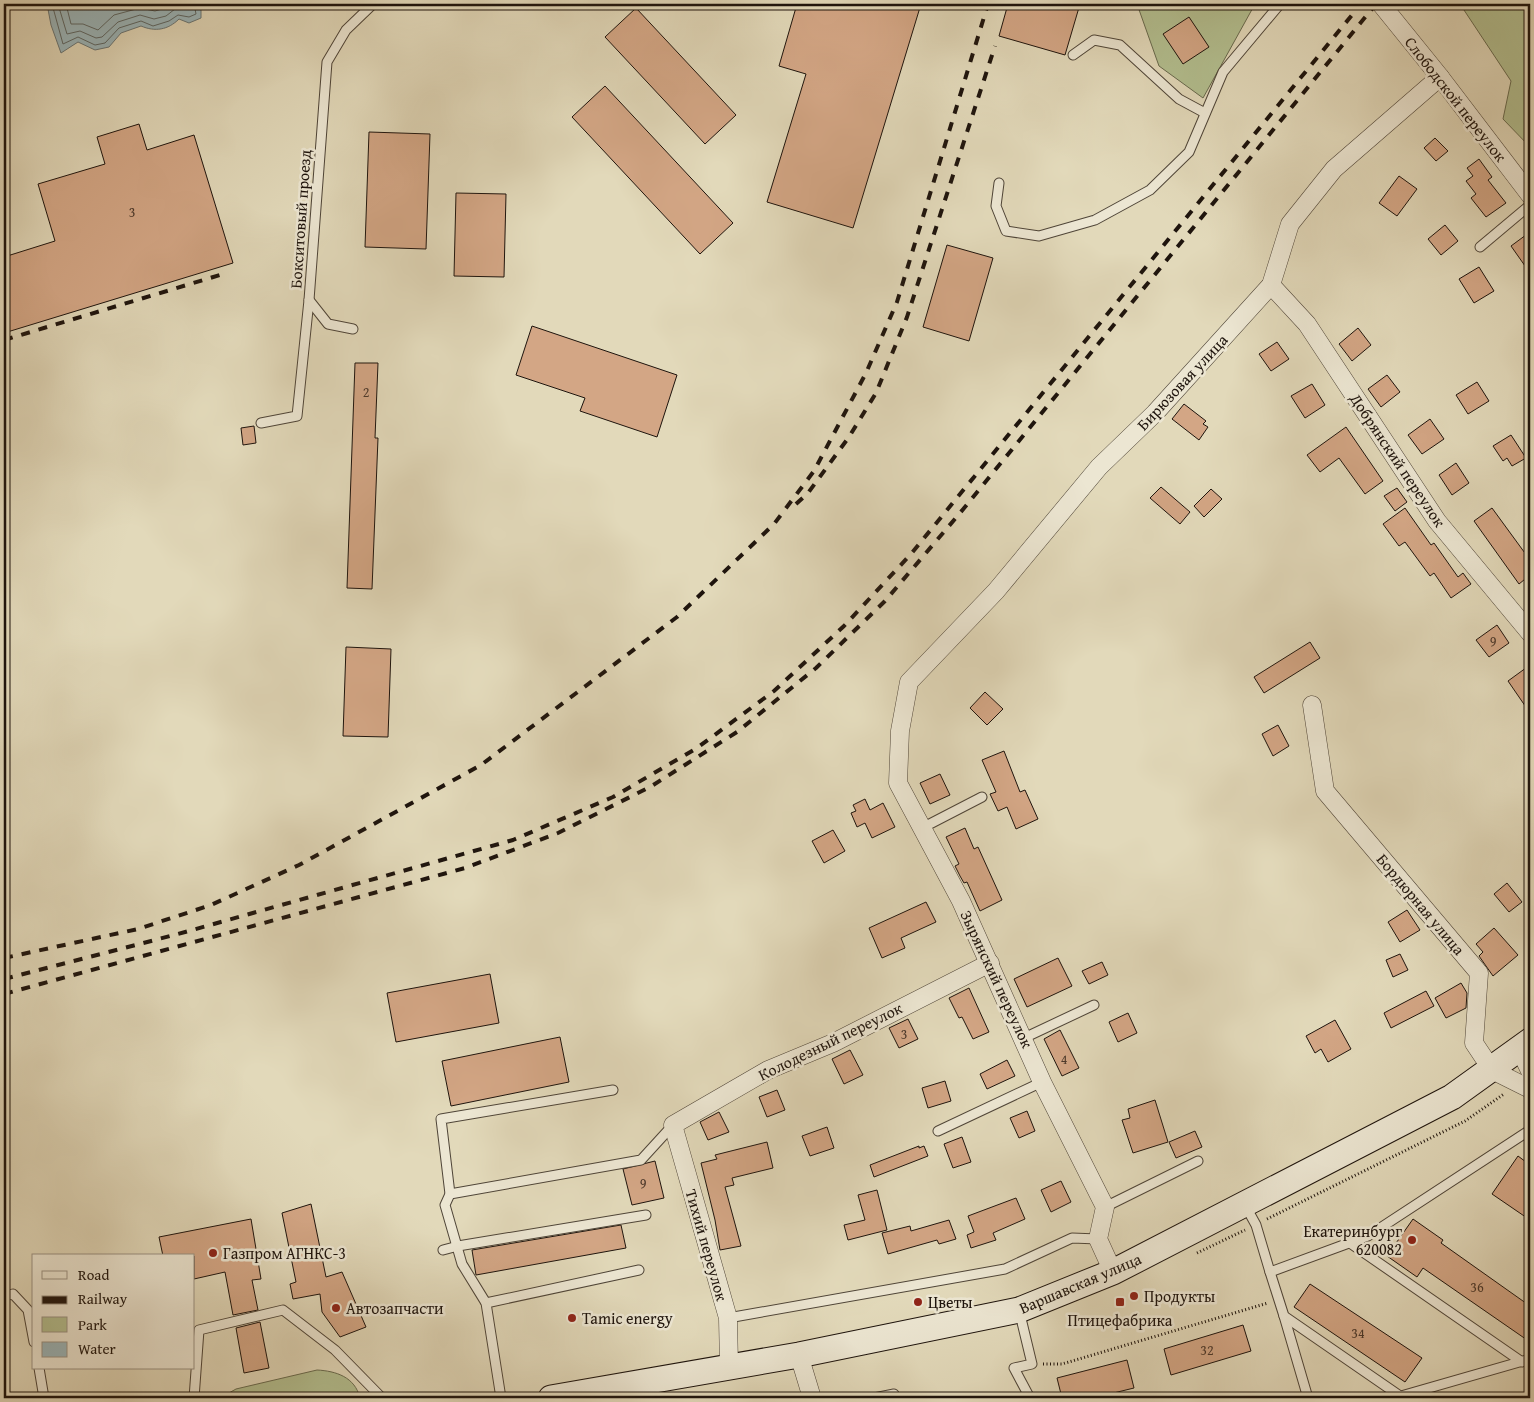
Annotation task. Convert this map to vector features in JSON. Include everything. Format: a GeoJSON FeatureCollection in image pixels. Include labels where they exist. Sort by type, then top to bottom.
{"type":"FeatureCollection","features":[{"type":"Feature","properties":{"kind":"main road","name":"Варшавская улица"},"geometry":{"type":"LineString","coordinates":[[551,1398],[615,1393],[729,1366],[799,1355],[1019,1310],[1113,1272],[1452,1097],[1492,1070],[1527,1054]]}},
{"type":"Feature","properties":{"kind":"street","name":"Слободской переулок"},"geometry":{"type":"LineString","coordinates":[[1381,4],[1440,77],[1530,195]]}},
{"type":"Feature","properties":{"kind":"street","name":"Бирюзовая улица"},"geometry":{"type":"LineString","coordinates":[[909,682],[996,591],[1099,468],[1155,413],[1271,285],[1290,224],[1334,169],[1440,77]]}},
{"type":"Feature","properties":{"kind":"street","name":"Добрянский переулок"},"geometry":{"type":"LineString","coordinates":[[1271,285],[1307,324],[1437,521],[1530,633]]}},
{"type":"Feature","properties":{"kind":"street","name":"Зырянский переулок"},"geometry":{"type":"LineString","coordinates":[[909,682],[900,731],[898,783],[961,902],[1024,1038],[1042,1082],[1105,1206]]}},
{"type":"Feature","properties":{"kind":"street","name":"Бордюрная улица"},"geometry":{"type":"LineString","coordinates":[[1312,705],[1325,791],[1479,973],[1474,1043],[1492,1070],[1530,1089]]}},
{"type":"Feature","properties":{"kind":"street","name":"Колодезный переулок"},"geometry":{"type":"LineString","coordinates":[[673,1125],[768,1070],[833,1043],[990,963]]}},
{"type":"Feature","properties":{"kind":"street","name":"Тихий переулок"},"geometry":{"type":"LineString","coordinates":[[673,1125],[728,1318],[729,1366]]}},
{"type":"Feature","properties":{"kind":"street"},"geometry":{"type":"LineString","coordinates":[[1105,1206],[1098,1239],[1113,1272]]}},
{"type":"Feature","properties":{"kind":"street"},"geometry":{"type":"LineString","coordinates":[[799,1355],[812,1398]]}},
{"type":"Feature","properties":{"kind":"lane","name":"Бокситовый проезд"},"geometry":{"type":"LineString","coordinates":[[261,423],[297,416],[309,300],[327,62],[346,30],[373,4]]}},
{"type":"Feature","properties":{"kind":"lane"},"geometry":{"type":"LineString","coordinates":[[998,183],[996,206],[1006,231],[1038,236],[1095,220],[1150,190],[1189,152],[1223,72],[1280,4]]}},
{"type":"Feature","properties":{"kind":"lane"},"geometry":{"type":"LineString","coordinates":[[1073,55],[1094,40],[1120,45],[1179,99],[1205,113]]}},
{"type":"Feature","properties":{"kind":"lane"},"geometry":{"type":"LineString","coordinates":[[1480,247],[1530,205]]}},
{"type":"Feature","properties":{"kind":"lane"},"geometry":{"type":"LineString","coordinates":[[309,300],[328,324],[353,329]]}},
{"type":"Feature","properties":{"kind":"lane"},"geometry":{"type":"LineString","coordinates":[[922,828],[982,797]]}},
{"type":"Feature","properties":{"kind":"lane"},"geometry":{"type":"LineString","coordinates":[[1024,1038],[1094,1005]]}},
{"type":"Feature","properties":{"kind":"lane"},"geometry":{"type":"LineString","coordinates":[[938,1132],[1042,1082]]}},
{"type":"Feature","properties":{"kind":"lane"},"geometry":{"type":"LineString","coordinates":[[501,1398],[486,1303],[462,1264],[445,1205],[450,1194],[441,1119],[613,1090]]}},
{"type":"Feature","properties":{"kind":"lane"},"geometry":{"type":"LineString","coordinates":[[450,1194],[641,1160],[673,1125]]}},
{"type":"Feature","properties":{"kind":"lane"},"geometry":{"type":"LineString","coordinates":[[1270,1272],[1368,1236],[1530,1130]]}},
{"type":"Feature","properties":{"kind":"lane"},"geometry":{"type":"LineString","coordinates":[[1105,1206],[1198,1161]]}},
{"type":"Feature","properties":{"kind":"lane"},"geometry":{"type":"LineString","coordinates":[[1245,1205],[1256,1225],[1308,1398]]}},
{"type":"Feature","properties":{"kind":"lane"},"geometry":{"type":"LineString","coordinates":[[443,1250],[646,1215]]}},
{"type":"Feature","properties":{"kind":"lane"},"geometry":{"type":"LineString","coordinates":[[728,1318],[1005,1269],[1072,1238],[1098,1239]]}},
{"type":"Feature","properties":{"kind":"lane"},"geometry":{"type":"LineString","coordinates":[[1350,1243],[1526,1361]]}},
{"type":"Feature","properties":{"kind":"lane"},"geometry":{"type":"LineString","coordinates":[[486,1303],[639,1270]]}},
{"type":"Feature","properties":{"kind":"lane"},"geometry":{"type":"LineString","coordinates":[[4,1296],[13,1294],[28,1310],[32,1331]]}},
{"type":"Feature","properties":{"kind":"lane"},"geometry":{"type":"LineString","coordinates":[[194,1398],[199,1330],[284,1310],[335,1350],[382,1398]]}},
{"type":"Feature","properties":{"kind":"lane"},"geometry":{"type":"LineString","coordinates":[[1019,1310],[1032,1364],[1014,1368],[1030,1398]]}},
{"type":"Feature","properties":{"kind":"lane"},"geometry":{"type":"LineString","coordinates":[[1284,1316],[1397,1397],[1526,1361]]}},
{"type":"Feature","properties":{"kind":"lane"},"geometry":{"type":"LineString","coordinates":[[39,1370],[44,1398]]}},
{"type":"Feature","properties":{"kind":"lane"},"geometry":{"type":"LineString","coordinates":[[874,1398],[894,1394]]}},
{"type":"Feature","properties":{"kind":"path"},"geometry":{"type":"LineString","coordinates":[[1032,1364],[1062,1364],[1279,1300]]}},
{"type":"Feature","properties":{"kind":"green space"},"geometry":{"type":"Polygon","coordinates":[[[1137,4],[1255,4],[1203,98],[1159,66],[1137,4]]]}},
{"type":"Feature","properties":{"kind":"green space"},"geometry":{"type":"Polygon","coordinates":[[[1460,4],[1530,4],[1530,147],[1503,119],[1511,81],[1460,4]]]}},
{"type":"Feature","properties":{"kind":"green space"},"geometry":{"type":"Polygon","coordinates":[[[317,1370],[344,1376],[354,1385],[360,1398],[220,1398],[236,1389],[317,1370]]]}},
{"type":"Feature","properties":{"kind":"water"},"geometry":{"type":"Polygon","coordinates":[[[47,4],[195,4],[201,7],[201,18],[189,23],[179,19],[170,26],[161,29],[141,26],[121,33],[109,47],[95,50],[78,42],[61,53],[51,25],[47,4]]]}},
{"type":"Feature","properties":{"kind":"building"},"geometry":{"type":"Polygon","coordinates":[[[797,4],[921,4],[853,228],[767,202],[806,74],[779,66],[797,4]]]}},
{"type":"Feature","properties":{"kind":"building"},"geometry":{"type":"Polygon","coordinates":[[[1008,4],[1080,4],[1065,55],[999,36],[1008,4]]]}},
{"type":"Feature","properties":{"kind":"building"},"geometry":{"type":"Polygon","coordinates":[[[636,8],[736,115],[705,144],[605,37],[636,8]]]}},
{"type":"Feature","properties":{"kind":"building"},"geometry":{"type":"Polygon","coordinates":[[[1189,17],[1209,47],[1183,64],[1163,34],[1189,17]]]}},
{"type":"Feature","properties":{"kind":"building"},"geometry":{"type":"Polygon","coordinates":[[[605,86],[733,223],[700,254],[572,117],[605,86]]]}},
{"type":"Feature","properties":{"kind":"building"},"geometry":{"type":"Polygon","coordinates":[[[139,124],[147,150],[194,135],[233,263],[4,333],[4,257],[55,241],[38,184],[105,164],[97,137],[139,124]]]}},
{"type":"Feature","properties":{"kind":"building"},"geometry":{"type":"Polygon","coordinates":[[[369,132],[430,134],[426,249],[365,247],[369,132]]]}},
{"type":"Feature","properties":{"kind":"building"},"geometry":{"type":"Polygon","coordinates":[[[1435,138],[1448,151],[1436,161],[1424,148],[1435,138]]]}},
{"type":"Feature","properties":{"kind":"building"},"geometry":{"type":"Polygon","coordinates":[[[1479,159],[1492,177],[1488,180],[1506,203],[1486,217],[1471,198],[1476,194],[1466,181],[1473,176],[1467,168],[1479,159]]]}},
{"type":"Feature","properties":{"kind":"building"},"geometry":{"type":"Polygon","coordinates":[[[1399,176],[1417,189],[1397,216],[1379,203],[1399,176]]]}},
{"type":"Feature","properties":{"kind":"building"},"geometry":{"type":"Polygon","coordinates":[[[456,193],[506,194],[504,277],[454,276],[456,193]]]}},
{"type":"Feature","properties":{"kind":"building"},"geometry":{"type":"Polygon","coordinates":[[[1445,225],[1458,241],[1441,255],[1428,239],[1445,225]]]}},
{"type":"Feature","properties":{"kind":"building"},"geometry":{"type":"Polygon","coordinates":[[[1530,232],[1530,273],[1511,246],[1530,232]]]}},
{"type":"Feature","properties":{"kind":"building"},"geometry":{"type":"Polygon","coordinates":[[[947,245],[993,258],[969,341],[923,327],[947,245]]]}},
{"type":"Feature","properties":{"kind":"building"},"geometry":{"type":"Polygon","coordinates":[[[1479,267],[1494,291],[1474,303],[1459,279],[1479,267]]]}},
{"type":"Feature","properties":{"kind":"building"},"geometry":{"type":"Polygon","coordinates":[[[532,326],[677,375],[657,437],[580,411],[585,398],[516,375],[532,326]]]}},
{"type":"Feature","properties":{"kind":"building"},"geometry":{"type":"Polygon","coordinates":[[[1358,328],[1371,345],[1352,361],[1339,344],[1358,328]]]}},
{"type":"Feature","properties":{"kind":"building"},"geometry":{"type":"Polygon","coordinates":[[[1277,342],[1289,359],[1271,371],[1259,354],[1277,342]]]}},
{"type":"Feature","properties":{"kind":"building"},"geometry":{"type":"Polygon","coordinates":[[[355,363],[378,363],[375,438],[378,438],[372,589],[347,588],[355,363]]]}},
{"type":"Feature","properties":{"kind":"building"},"geometry":{"type":"Polygon","coordinates":[[[1387,375],[1400,392],[1381,407],[1368,389],[1387,375]]]}},
{"type":"Feature","properties":{"kind":"building"},"geometry":{"type":"Polygon","coordinates":[[[1477,382],[1489,401],[1468,414],[1456,395],[1477,382]]]}},
{"type":"Feature","properties":{"kind":"building"},"geometry":{"type":"Polygon","coordinates":[[[1312,384],[1325,405],[1305,418],[1291,396],[1312,384]]]}},
{"type":"Feature","properties":{"kind":"building"},"geometry":{"type":"Polygon","coordinates":[[[1184,404],[1206,421],[1203,424],[1208,427],[1199,440],[1172,419],[1184,404]]]}},
{"type":"Feature","properties":{"kind":"building"},"geometry":{"type":"Polygon","coordinates":[[[1430,419],[1444,439],[1422,454],[1408,435],[1430,419]]]}},
{"type":"Feature","properties":{"kind":"building"},"geometry":{"type":"Polygon","coordinates":[[[254,426],[256,443],[243,445],[241,428],[254,426]]]}},
{"type":"Feature","properties":{"kind":"building"},"geometry":{"type":"Polygon","coordinates":[[[1346,427],[1383,481],[1365,494],[1339,458],[1320,472],[1307,455],[1346,427]]]}},
{"type":"Feature","properties":{"kind":"building"},"geometry":{"type":"Polygon","coordinates":[[[1511,435],[1526,458],[1512,466],[1507,458],[1503,461],[1493,446],[1511,435]]]}},
{"type":"Feature","properties":{"kind":"building"},"geometry":{"type":"Polygon","coordinates":[[[1456,463],[1469,483],[1452,495],[1439,475],[1456,463]]]}},
{"type":"Feature","properties":{"kind":"building"},"geometry":{"type":"Polygon","coordinates":[[[1161,487],[1190,512],[1180,524],[1150,498],[1161,487]]]}},
{"type":"Feature","properties":{"kind":"building"},"geometry":{"type":"Polygon","coordinates":[[[1397,488],[1407,502],[1395,511],[1384,496],[1397,488]]]}},
{"type":"Feature","properties":{"kind":"building"},"geometry":{"type":"Polygon","coordinates":[[[1211,489],[1222,499],[1204,517],[1194,506],[1211,489]]]}},
{"type":"Feature","properties":{"kind":"building"},"geometry":{"type":"Polygon","coordinates":[[[1405,508],[1431,545],[1434,543],[1458,577],[1463,573],[1471,584],[1451,598],[1434,573],[1430,576],[1405,542],[1399,546],[1383,524],[1405,508]]]}},
{"type":"Feature","properties":{"kind":"building"},"geometry":{"type":"Polygon","coordinates":[[[1492,508],[1530,560],[1530,575],[1519,584],[1474,521],[1492,508]]]}},
{"type":"Feature","properties":{"kind":"building"},"geometry":{"type":"Polygon","coordinates":[[[1497,625],[1509,643],[1489,657],[1476,640],[1497,625]]]}},
{"type":"Feature","properties":{"kind":"building"},"geometry":{"type":"Polygon","coordinates":[[[1310,642],[1320,658],[1264,693],[1254,677],[1310,642]]]}},
{"type":"Feature","properties":{"kind":"building"},"geometry":{"type":"Polygon","coordinates":[[[346,647],[391,649],[388,737],[343,736],[346,647]]]}},
{"type":"Feature","properties":{"kind":"building"},"geometry":{"type":"Polygon","coordinates":[[[1530,665],[1530,713],[1508,681],[1530,665]]]}},
{"type":"Feature","properties":{"kind":"building"},"geometry":{"type":"Polygon","coordinates":[[[985,692],[1003,709],[987,725],[970,708],[985,692]]]}},
{"type":"Feature","properties":{"kind":"building"},"geometry":{"type":"Polygon","coordinates":[[[1278,725],[1289,746],[1273,756],[1262,734],[1278,725]]]}},
{"type":"Feature","properties":{"kind":"building"},"geometry":{"type":"Polygon","coordinates":[[[1004,751],[1020,792],[1025,790],[1038,819],[1016,829],[1007,807],[998,811],[990,794],[996,792],[982,760],[1004,751]]]}},
{"type":"Feature","properties":{"kind":"building"},"geometry":{"type":"Polygon","coordinates":[[[940,774],[950,795],[930,804],[920,783],[940,774]]]}},
{"type":"Feature","properties":{"kind":"building"},"geometry":{"type":"Polygon","coordinates":[[[865,799],[870,810],[883,803],[895,827],[872,838],[865,823],[857,827],[851,813],[856,811],[853,805],[865,799]]]}},
{"type":"Feature","properties":{"kind":"building"},"geometry":{"type":"Polygon","coordinates":[[[965,828],[974,849],[978,847],[1002,900],[980,911],[967,882],[964,883],[955,866],[959,864],[946,837],[965,828]]]}},
{"type":"Feature","properties":{"kind":"building"},"geometry":{"type":"Polygon","coordinates":[[[833,830],[845,851],[824,863],[812,841],[833,830]]]}},
{"type":"Feature","properties":{"kind":"building"},"geometry":{"type":"Polygon","coordinates":[[[1507,883],[1522,902],[1509,912],[1494,894],[1507,883]]]}},
{"type":"Feature","properties":{"kind":"building"},"geometry":{"type":"Polygon","coordinates":[[[926,902],[936,922],[901,938],[905,948],[882,958],[869,928],[926,902]]]}},
{"type":"Feature","properties":{"kind":"building"},"geometry":{"type":"Polygon","coordinates":[[[1407,910],[1420,930],[1400,942],[1388,922],[1407,910]]]}},
{"type":"Feature","properties":{"kind":"building"},"geometry":{"type":"Polygon","coordinates":[[[1494,928],[1518,955],[1493,976],[1479,956],[1483,952],[1476,944],[1494,928]]]}},
{"type":"Feature","properties":{"kind":"building"},"geometry":{"type":"Polygon","coordinates":[[[1400,954],[1408,970],[1393,977],[1386,960],[1400,954]]]}},
{"type":"Feature","properties":{"kind":"building"},"geometry":{"type":"Polygon","coordinates":[[[1058,958],[1072,986],[1027,1007],[1014,979],[1058,958]]]}},
{"type":"Feature","properties":{"kind":"building"},"geometry":{"type":"Polygon","coordinates":[[[1102,962],[1108,975],[1089,984],[1082,971],[1102,962]]]}},
{"type":"Feature","properties":{"kind":"building"},"geometry":{"type":"Polygon","coordinates":[[[490,974],[499,1023],[396,1042],[387,993],[490,974]]]}},
{"type":"Feature","properties":{"kind":"building"},"geometry":{"type":"Polygon","coordinates":[[[1461,983],[1467,993],[1466,1008],[1446,1018],[1435,998],[1461,983]]]}},
{"type":"Feature","properties":{"kind":"building"},"geometry":{"type":"Polygon","coordinates":[[[969,988],[989,1032],[973,1039],[962,1017],[959,1018],[949,998],[969,988]]]}},
{"type":"Feature","properties":{"kind":"building"},"geometry":{"type":"Polygon","coordinates":[[[1426,991],[1434,1006],[1391,1028],[1384,1013],[1426,991]]]}},
{"type":"Feature","properties":{"kind":"building"},"geometry":{"type":"Polygon","coordinates":[[[1128,1013],[1137,1033],[1118,1042],[1109,1022],[1128,1013]]]}},
{"type":"Feature","properties":{"kind":"building"},"geometry":{"type":"Polygon","coordinates":[[[908,1019],[918,1039],[899,1048],[889,1028],[908,1019]]]}},
{"type":"Feature","properties":{"kind":"building"},"geometry":{"type":"Polygon","coordinates":[[[1335,1020],[1351,1049],[1328,1062],[1321,1049],[1315,1053],[1306,1036],[1335,1020]]]}},
{"type":"Feature","properties":{"kind":"building"},"geometry":{"type":"Polygon","coordinates":[[[1060,1030],[1079,1068],[1062,1076],[1044,1039],[1060,1030]]]}},
{"type":"Feature","properties":{"kind":"building"},"geometry":{"type":"Polygon","coordinates":[[[560,1037],[569,1082],[451,1106],[442,1061],[560,1037]]]}},
{"type":"Feature","properties":{"kind":"building"},"geometry":{"type":"Polygon","coordinates":[[[850,1050],[863,1075],[844,1084],[832,1059],[850,1050]]]}},
{"type":"Feature","properties":{"kind":"building"},"geometry":{"type":"Polygon","coordinates":[[[1007,1060],[1015,1076],[987,1089],[980,1074],[1007,1060]]]}},
{"type":"Feature","properties":{"kind":"building"},"geometry":{"type":"Polygon","coordinates":[[[945,1081],[951,1101],[928,1108],[922,1088],[945,1081]]]}},
{"type":"Feature","properties":{"kind":"building"},"geometry":{"type":"Polygon","coordinates":[[[777,1090],[785,1110],[767,1117],[759,1097],[777,1090]]]}},
{"type":"Feature","properties":{"kind":"building"},"geometry":{"type":"Polygon","coordinates":[[[1155,1100],[1168,1142],[1133,1153],[1122,1120],[1130,1118],[1128,1109],[1155,1100]]]}},
{"type":"Feature","properties":{"kind":"building"},"geometry":{"type":"Polygon","coordinates":[[[1027,1111],[1035,1131],[1019,1138],[1010,1118],[1027,1111]]]}},
{"type":"Feature","properties":{"kind":"building"},"geometry":{"type":"Polygon","coordinates":[[[719,1112],[729,1132],[708,1140],[700,1122],[719,1112]]]}},
{"type":"Feature","properties":{"kind":"building"},"geometry":{"type":"Polygon","coordinates":[[[827,1127],[834,1148],[810,1156],[802,1136],[827,1127]]]}},
{"type":"Feature","properties":{"kind":"building"},"geometry":{"type":"Polygon","coordinates":[[[1195,1131],[1202,1147],[1176,1158],[1169,1142],[1195,1131]]]}},
{"type":"Feature","properties":{"kind":"building"},"geometry":{"type":"Polygon","coordinates":[[[962,1137],[971,1162],[953,1168],[944,1144],[962,1137]]]}},
{"type":"Feature","properties":{"kind":"building"},"geometry":{"type":"Polygon","coordinates":[[[767,1142],[773,1168],[732,1178],[734,1185],[725,1187],[741,1246],[720,1250],[715,1220],[701,1163],[717,1159],[715,1155],[767,1142]]]}},
{"type":"Feature","properties":{"kind":"building"},"geometry":{"type":"Polygon","coordinates":[[[919,1146],[919,1148],[924,1146],[928,1156],[874,1177],[870,1165],[919,1146]]]}},
{"type":"Feature","properties":{"kind":"building"},"geometry":{"type":"Polygon","coordinates":[[[1518,1156],[1530,1165],[1530,1220],[1492,1194],[1518,1156]]]}},
{"type":"Feature","properties":{"kind":"building"},"geometry":{"type":"Polygon","coordinates":[[[655,1161],[664,1198],[632,1205],[623,1169],[655,1161]]]}},
{"type":"Feature","properties":{"kind":"building"},"geometry":{"type":"Polygon","coordinates":[[[1061,1181],[1071,1202],[1051,1212],[1041,1190],[1061,1181]]]}},
{"type":"Feature","properties":{"kind":"building"},"geometry":{"type":"Polygon","coordinates":[[[877,1190],[887,1230],[848,1240],[844,1225],[865,1220],[858,1195],[877,1190]]]}},
{"type":"Feature","properties":{"kind":"building"},"geometry":{"type":"Polygon","coordinates":[[[1016,1198],[1025,1219],[993,1233],[996,1240],[971,1248],[967,1235],[974,1232],[968,1216],[1016,1198]]]}},
{"type":"Feature","properties":{"kind":"building"},"geometry":{"type":"Polygon","coordinates":[[[311,1204],[326,1277],[342,1272],[366,1327],[340,1337],[322,1312],[320,1294],[293,1299],[290,1284],[296,1282],[282,1213],[311,1204]]]}},
{"type":"Feature","properties":{"kind":"building"},"geometry":{"type":"Polygon","coordinates":[[[251,1219],[261,1279],[252,1280],[258,1310],[233,1315],[225,1272],[195,1279],[195,1254],[163,1254],[159,1237],[251,1219]]]}},
{"type":"Feature","properties":{"kind":"building"},"geometry":{"type":"Polygon","coordinates":[[[1413,1219],[1443,1240],[1441,1243],[1530,1306],[1530,1342],[1423,1268],[1417,1277],[1387,1256],[1413,1219]]]}},
{"type":"Feature","properties":{"kind":"building"},"geometry":{"type":"Polygon","coordinates":[[[949,1220],[956,1239],[939,1244],[937,1240],[888,1254],[882,1233],[910,1226],[911,1231],[949,1220]]]}},
{"type":"Feature","properties":{"kind":"building"},"geometry":{"type":"Polygon","coordinates":[[[621,1225],[626,1248],[476,1275],[472,1250],[621,1225]]]}},
{"type":"Feature","properties":{"kind":"building"},"geometry":{"type":"Polygon","coordinates":[[[1310,1284],[1422,1358],[1405,1382],[1294,1307],[1310,1284]]]}},
{"type":"Feature","properties":{"kind":"building"},"geometry":{"type":"Polygon","coordinates":[[[260,1322],[269,1368],[244,1373],[236,1328],[260,1322]]]}},
{"type":"Feature","properties":{"kind":"building"},"geometry":{"type":"Polygon","coordinates":[[[1243,1325],[1251,1351],[1171,1375],[1164,1349],[1243,1325]]]}},
{"type":"Feature","properties":{"kind":"building"},"geometry":{"type":"Polygon","coordinates":[[[1127,1360],[1134,1388],[1093,1398],[1062,1398],[1057,1378],[1127,1360]]]}},
{"type":"Feature","properties":{"kind":"railway"},"geometry":{"type":"LineString","coordinates":[[4,958],[138,929],[211,905],[299,865],[481,765],[677,617],[774,524],[814,471],[866,373],[897,302],[988,4]]}},
{"type":"Feature","properties":{"kind":"railway"},"geometry":{"type":"LineString","coordinates":[[4,979],[178,934],[513,840],[613,797],[697,748],[774,691],[844,626],[911,554],[1361,4]]}},
{"type":"Feature","properties":{"kind":"railway"},"geometry":{"type":"LineString","coordinates":[[4,994],[465,868],[558,833],[650,787],[737,732],[816,668],[885,601],[960,513],[1376,4]]}},
{"type":"Feature","properties":{"kind":"railway"},"geometry":{"type":"LineString","coordinates":[[796,504],[808,493],[849,437],[876,393],[907,317],[995,46]]}},
{"type":"Feature","properties":{"kind":"railway"},"geometry":{"type":"LineString","coordinates":[[4,340],[220,275]]}},
{"type":"Feature","properties":{"kind":"place","name":"Екатеринбург 620082"},"geometry":{"type":"Point","coordinates":[1412,1240]}},
{"type":"Feature","properties":{"kind":"place","name":"Газпром АГНКС-3"},"geometry":{"type":"Point","coordinates":[213,1253]}},
{"type":"Feature","properties":{"kind":"place","name":"Продукты"},"geometry":{"type":"Point","coordinates":[1134,1296]}},
{"type":"Feature","properties":{"kind":"place","name":"Цветы"},"geometry":{"type":"Point","coordinates":[918,1302]}},
{"type":"Feature","properties":{"kind":"place","name":"Птицефабрика"},"geometry":{"type":"Point","coordinates":[1120,1302]}},
{"type":"Feature","properties":{"kind":"place","name":"Автозапчасти"},"geometry":{"type":"Point","coordinates":[336,1308]}},
{"type":"Feature","properties":{"kind":"place","name":"Tamic energy"},"geometry":{"type":"Point","coordinates":[572,1318]}}]}
